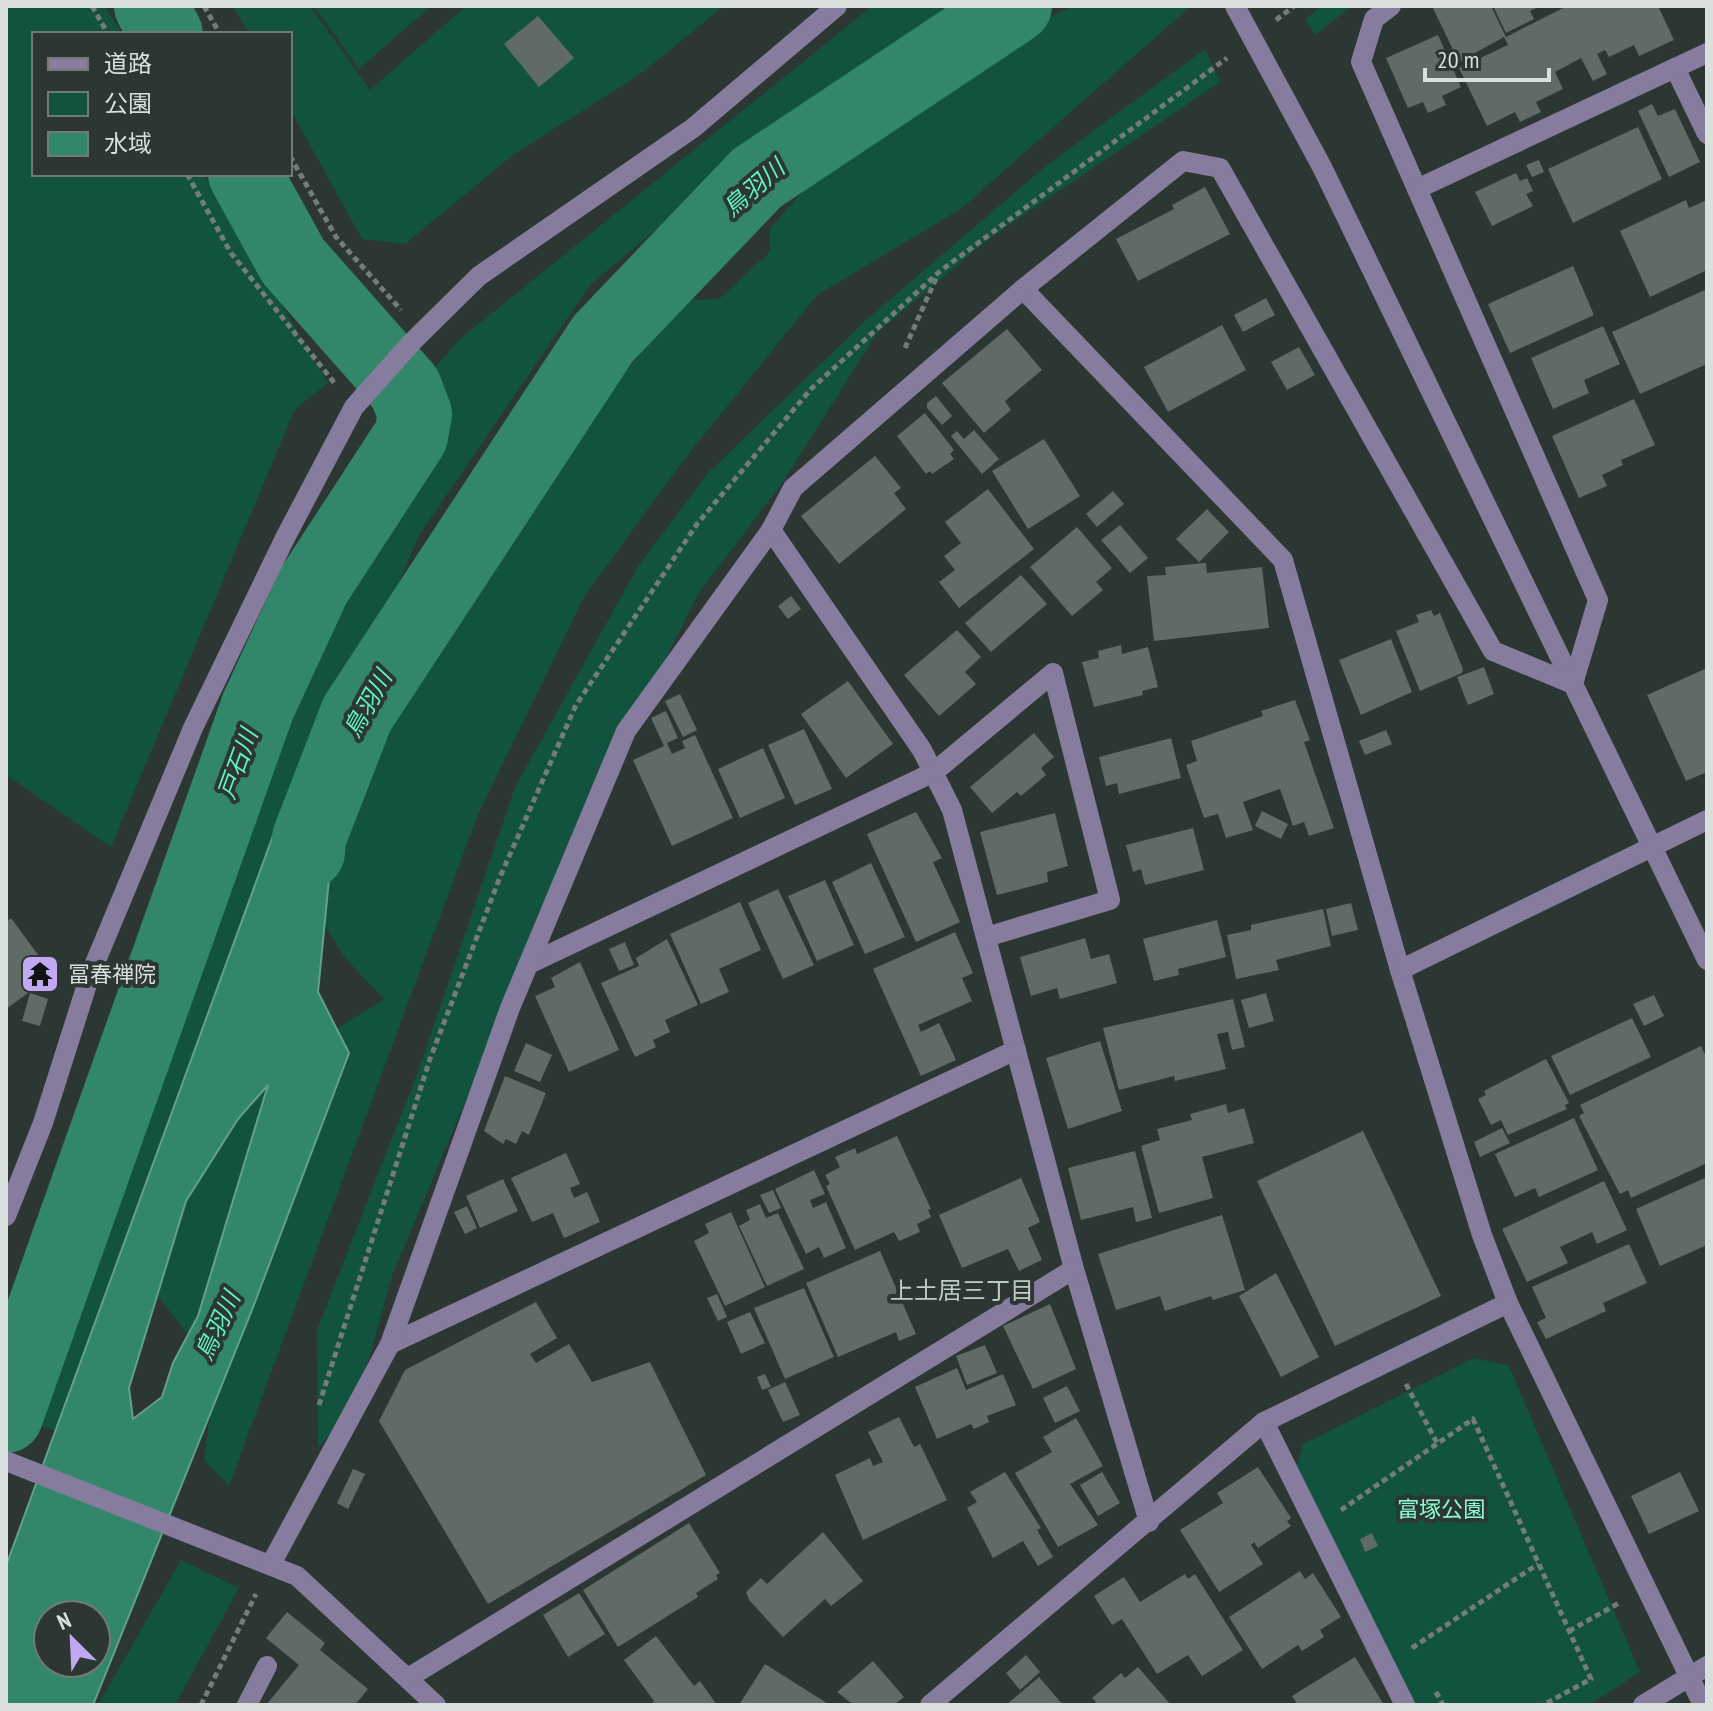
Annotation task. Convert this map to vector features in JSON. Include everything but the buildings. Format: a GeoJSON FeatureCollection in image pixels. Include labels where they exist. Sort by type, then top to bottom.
{"type":"FeatureCollection","features":[{"type":"Feature","properties":{"kind":"street"},"geometry":{"type":"LineString","coordinates":[[6,1216],[43,1123],[90,975],[193,728],[278,551],[360,400],[416,338],[479,276],[693,128],[837,6]]}},
{"type":"Feature","properties":{"kind":"street"},"geometry":{"type":"LineString","coordinates":[[1235,6],[1322,167],[1707,960]]}},
{"type":"Feature","properties":{"kind":"street"},"geometry":{"type":"LineString","coordinates":[[1391,6],[1374,19],[1361,62],[1598,600],[1573,684]]}},
{"type":"Feature","properties":{"kind":"street"},"geometry":{"type":"LineString","coordinates":[[1417,189],[1707,53]]}},
{"type":"Feature","properties":{"kind":"street"},"geometry":{"type":"LineString","coordinates":[[1675,68],[1707,134]]}},
{"type":"Feature","properties":{"kind":"street"},"geometry":{"type":"LineString","coordinates":[[271,1564],[390,1344],[510,1008],[626,731],[771,530],[793,488],[1023,289],[1183,161],[1220,168],[1493,651],[1573,684]]}},
{"type":"Feature","properties":{"kind":"street"},"geometry":{"type":"LineString","coordinates":[[1023,289],[1283,560],[1400,970],[1482,1235],[1508,1303],[1644,1590],[1703,1705]]}},
{"type":"Feature","properties":{"kind":"street"},"geometry":{"type":"LineString","coordinates":[[771,530],[934,772],[952,810],[1074,1269],[1149,1522]]}},
{"type":"Feature","properties":{"kind":"street"},"geometry":{"type":"LineString","coordinates":[[531,963],[934,772],[1053,673],[1110,900],[986,937]]}},
{"type":"Feature","properties":{"kind":"street"},"geometry":{"type":"LineString","coordinates":[[1400,970],[1707,820]]}},
{"type":"Feature","properties":{"kind":"street"},"geometry":{"type":"LineString","coordinates":[[390,1344],[1016,1050]]}},
{"type":"Feature","properties":{"kind":"street"},"geometry":{"type":"LineString","coordinates":[[408,1678],[1074,1269]]}},
{"type":"Feature","properties":{"kind":"street"},"geometry":{"type":"LineString","coordinates":[[930,1705],[1264,1422],[1508,1303]]}},
{"type":"Feature","properties":{"kind":"street"},"geometry":{"type":"LineString","coordinates":[[1264,1422],[1405,1705]]}},
{"type":"Feature","properties":{"kind":"street"},"geometry":{"type":"LineString","coordinates":[[6,1461],[297,1576],[436,1705]]}},
{"type":"Feature","properties":{"kind":"street"},"geometry":{"type":"LineString","coordinates":[[247,1705],[267,1666]]}},
{"type":"Feature","properties":{"kind":"street"},"geometry":{"type":"LineString","coordinates":[[1643,1705],[1707,1666]]}},
{"type":"Feature","properties":{"kind":"path"},"geometry":{"type":"LineString","coordinates":[[92,6],[107,32]]}},
{"type":"Feature","properties":{"kind":"path"},"geometry":{"type":"LineString","coordinates":[[204,6],[219,32]]}},
{"type":"Feature","properties":{"kind":"path"},"geometry":{"type":"LineString","coordinates":[[292,160],[336,237],[416,338]]}},
{"type":"Feature","properties":{"kind":"path"},"geometry":{"type":"LineString","coordinates":[[188,176],[231,253],[360,400]]}},
{"type":"Feature","properties":{"kind":"path"},"geometry":{"type":"LineString","coordinates":[[1393,1358],[1437,1443]]}},
{"type":"Feature","properties":{"kind":"path"},"geometry":{"type":"LineString","coordinates":[[1337,1513],[1473,1419],[1591,1679],[1543,1705]]}},
{"type":"Feature","properties":{"kind":"path"},"geometry":{"type":"LineString","coordinates":[[201,1705],[271,1564]]}},
{"type":"Feature","properties":{"kind":"path"},"geometry":{"type":"LineString","coordinates":[[1412,1648],[1538,1564]]}},
{"type":"Feature","properties":{"kind":"path"},"geometry":{"type":"LineString","coordinates":[[1569,1631],[1644,1590]]}},
{"type":"Feature","properties":{"kind":"green space"},"geometry":{"type":"Polygon","coordinates":[[[6,6],[105,6],[121,32],[32,32],[32,176],[205,176],[328,383],[295,409],[111,847],[6,775],[6,6]]]}},
{"type":"Feature","properties":{"kind":"green space"},"geometry":{"type":"Polygon","coordinates":[[[233,6],[310,6],[370,90],[466,6],[724,6],[639,75],[513,155],[405,244],[362,239],[292,113],[292,32],[248,32],[233,6]]]}},
{"type":"Feature","properties":{"kind":"green space"},"geometry":{"type":"Polygon","coordinates":[[[314,6],[431,6],[359,69],[314,6]]]}},
{"type":"Feature","properties":{"kind":"green space"},"geometry":{"type":"Polygon","coordinates":[[[872,6],[1034,6],[811,99],[590,285],[418,537],[203,1060],[58,1431],[6,1414],[6,1311],[215,769],[315,555],[382,427],[460,339],[872,6]]]}},
{"type":"Feature","properties":{"kind":"green space"},"geometry":{"type":"Polygon","coordinates":[[[1074,6],[1191,6],[962,208],[817,295],[683,461],[584,597],[477,817],[229,1486],[204,1460],[216,1370],[149,1285],[183,1169],[232,1095],[384,999],[344,957],[309,899],[357,779],[402,687],[570,443],[682,300],[719,299],[770,252],[770,228],[902,81],[1074,6]]]}},
{"type":"Feature","properties":{"kind":"green space"},"geometry":{"type":"Polygon","coordinates":[[[1322,6],[1352,6],[1315,35],[1305,19],[1322,6]]]}},
{"type":"Feature","properties":{"kind":"green space"},"geometry":{"type":"Polygon","coordinates":[[[1205,49],[1220,82],[987,240],[877,333],[783,482],[698,594],[535,920],[493,1036],[392,1276],[364,1377],[340,1423],[318,1448],[317,1330],[419,1069],[515,787],[640,563],[709,472],[866,320],[1047,165],[1205,49]]]}},
{"type":"Feature","properties":{"kind":"green space","name":"富塚公園"},"geometry":{"type":"Polygon","coordinates":[[[1474,1358],[1509,1366],[1640,1672],[1589,1705],[1413,1705],[1293,1482],[1303,1444],[1474,1358]]]}},
{"type":"Feature","properties":{"kind":"green space"},"geometry":{"type":"Polygon","coordinates":[[[181,1560],[239,1588],[175,1705],[98,1705],[181,1560]]]}},
{"type":"Feature","properties":{"kind":"water"},"geometry":{"type":"Polygon","coordinates":[[[342,746],[318,992],[349,1053],[252,1310],[112,1658],[112,1599],[32,1599],[32,1679],[103,1679],[93,1705],[6,1705],[6,1566],[274,833],[342,746]],[[268,1085],[238,1119],[186,1201],[129,1388],[133,1419],[162,1397],[173,1363],[198,1316],[268,1085]]]}},
{"type":"Feature","properties":{"kind":"waterway","name":"戸石川"},"geometry":{"type":"LineString","coordinates":[[151,6],[165,32]]}},
{"type":"Feature","properties":{"kind":"waterway","name":"鳥羽川"},"geometry":{"type":"LineString","coordinates":[[308,852],[309,838],[357,714],[603,339],[757,178],[1015,6]]}},
{"type":"Feature","properties":{"kind":"waterway","name":"戸石川"},"geometry":{"type":"LineString","coordinates":[[6,1416],[258,706],[314,585],[411,436],[415,414],[405,388],[293,261],[246,176]]}},
{"type":"Feature","properties":{"kind":"place","name":"冨春禅院"},"geometry":{"type":"Point","coordinates":[40,974]}},
{"type":"Feature","properties":{"kind":"district","name":"上土居三丁目"},"geometry":{"type":"Point","coordinates":[962,1291]}}]}
